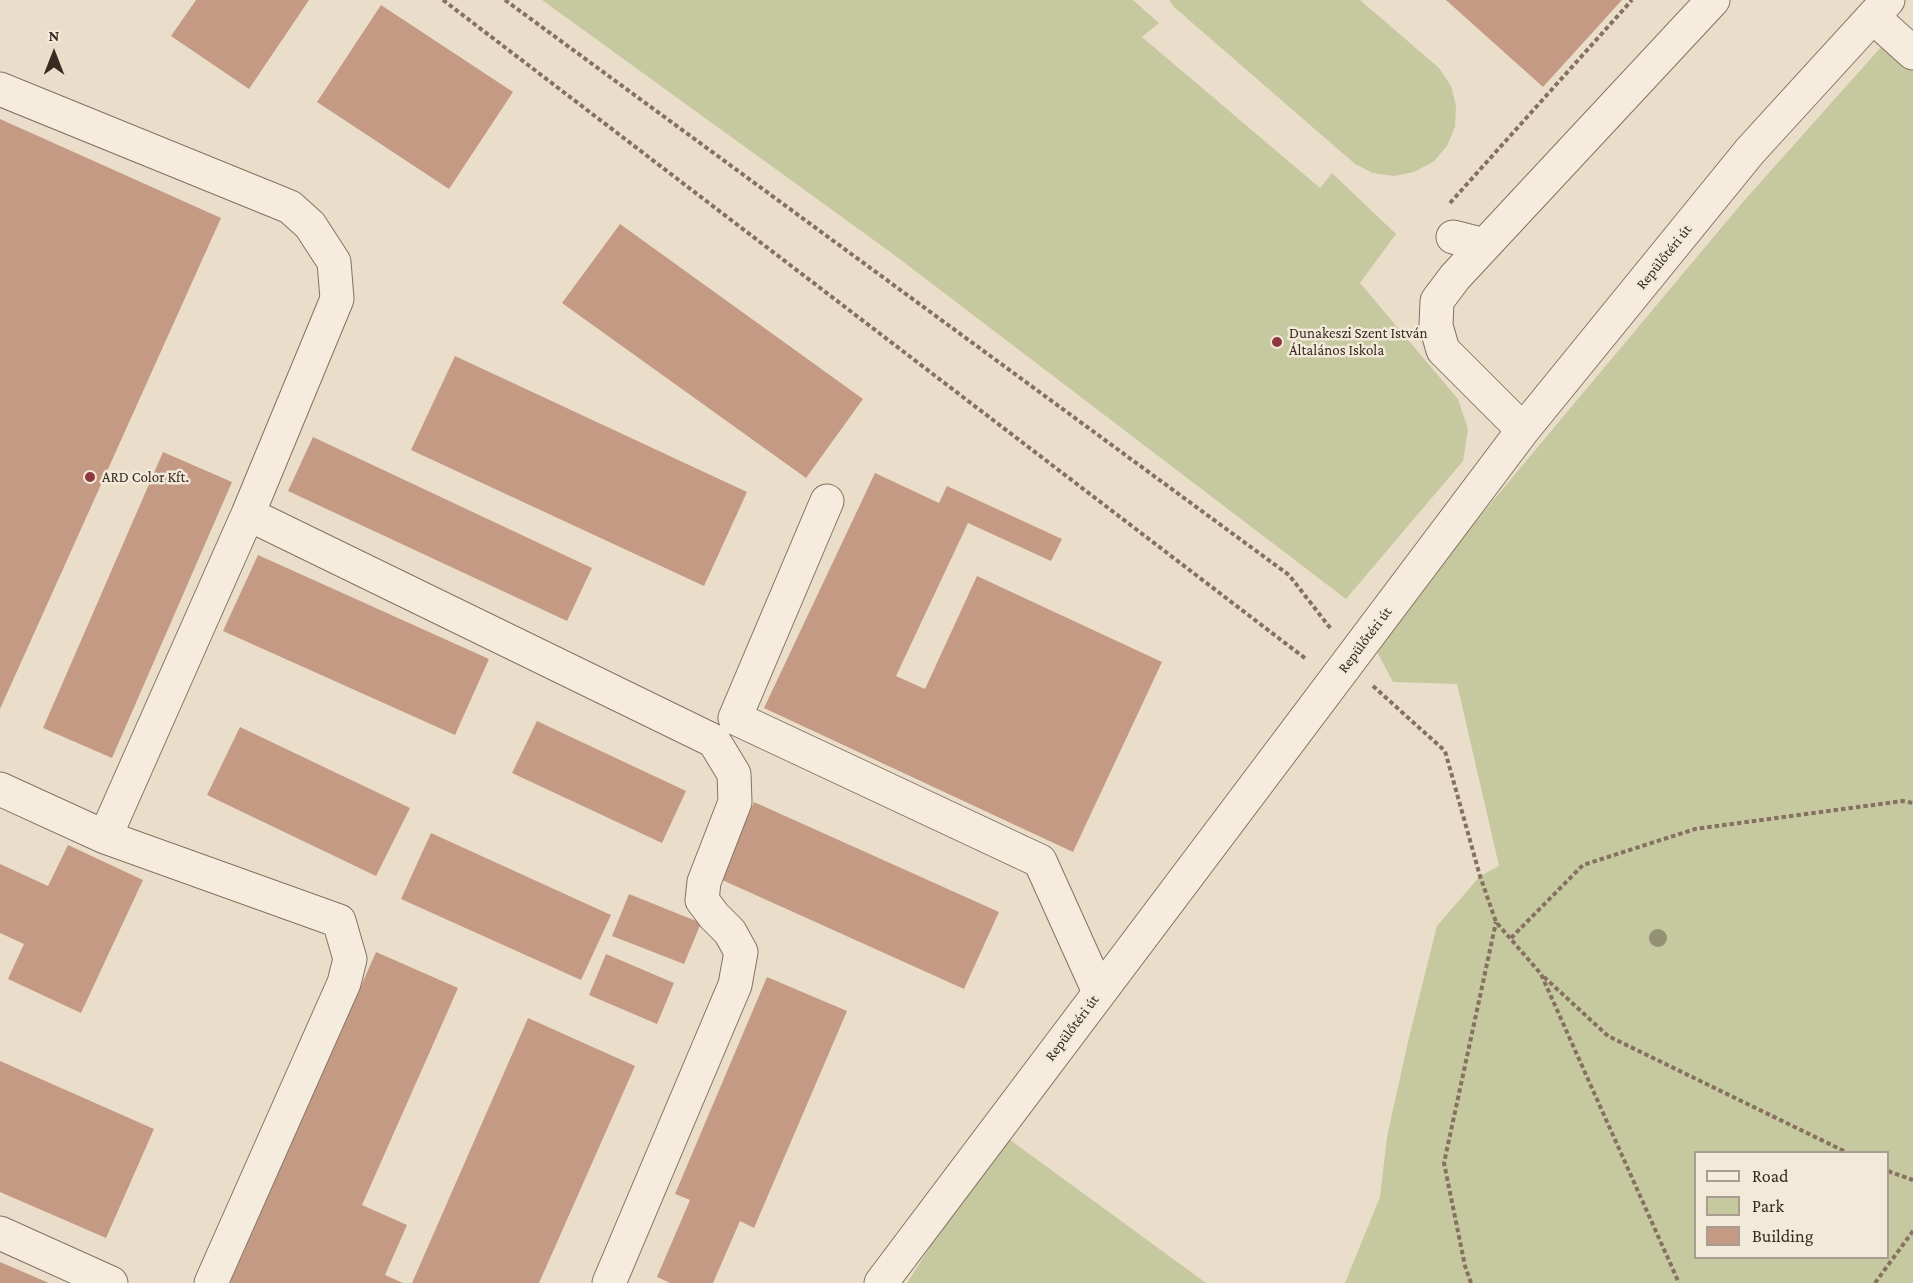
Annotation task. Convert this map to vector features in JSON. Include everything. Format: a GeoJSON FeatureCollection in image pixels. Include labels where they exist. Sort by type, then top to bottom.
{"type":"FeatureCollection","features":[{"type":"Feature","properties":{"kind":"street"},"geometry":{"type":"LineString","coordinates":[[1523,430],[1443,350],[1437,333],[1437,301],[1455,276],[1713,0]]}},
{"type":"Feature","properties":{"kind":"street","name":"Repülőtéri út"},"geometry":{"type":"LineString","coordinates":[[881,1283],[1523,430],[1750,151],[1880,9],[1913,53]]}},
{"type":"Feature","properties":{"kind":"street"},"geometry":{"type":"LineString","coordinates":[[0,88],[290,207],[310,225],[334,262],[338,299],[248,514],[105,837]]}},
{"type":"Feature","properties":{"kind":"street"},"geometry":{"type":"LineString","coordinates":[[1453,237],[1485,244]]}},
{"type":"Feature","properties":{"kind":"street"},"geometry":{"type":"LineString","coordinates":[[826,501],[735,718],[1040,861],[1099,993]]}},
{"type":"Feature","properties":{"kind":"street"},"geometry":{"type":"LineString","coordinates":[[248,514],[714,741],[734,774],[735,801],[704,882],[702,900],[730,932],[741,952],[735,985],[609,1283]]}},
{"type":"Feature","properties":{"kind":"street"},"geometry":{"type":"LineString","coordinates":[[0,789],[105,837],[339,921],[350,959],[345,983],[211,1283]]}},
{"type":"Feature","properties":{"kind":"street"},"geometry":{"type":"LineString","coordinates":[[0,1233],[111,1283]]}},
{"type":"Feature","properties":{"kind":"path"},"geometry":{"type":"LineString","coordinates":[[443,0],[1343,668],[1376,690],[1445,751],[1480,876],[1496,922],[1542,974],[1608,1036],[1844,1151]]}},
{"type":"Feature","properties":{"kind":"path"},"geometry":{"type":"LineString","coordinates":[[505,0],[1289,575],[1343,668],[1376,690]]}},
{"type":"Feature","properties":{"kind":"path"},"geometry":{"type":"LineString","coordinates":[[1453,237],[1441,226],[1446,207],[1632,0]]}},
{"type":"Feature","properties":{"kind":"path"},"geometry":{"type":"LineString","coordinates":[[1511,938],[1583,865],[1695,829],[1903,801],[1913,803]]}},
{"type":"Feature","properties":{"kind":"path"},"geometry":{"type":"LineString","coordinates":[[1471,1283],[1465,1266],[1443,1163],[1496,922]]}},
{"type":"Feature","properties":{"kind":"path"},"geometry":{"type":"LineString","coordinates":[[1542,974],[1679,1283]]}},
{"type":"Feature","properties":{"kind":"path"},"geometry":{"type":"LineString","coordinates":[[1889,1172],[1913,1180]]}},
{"type":"Feature","properties":{"kind":"path"},"geometry":{"type":"LineString","coordinates":[[1875,1283],[1913,1231]]}},
{"type":"Feature","properties":{"kind":"green space"},"geometry":{"type":"Polygon","coordinates":[[[542,0],[1133,0],[1159,23],[1142,37],[1320,188],[1332,173],[1396,234],[1360,283],[1458,399],[1468,429],[1463,461],[1346,599],[893,254],[542,0]]]}},
{"type":"Feature","properties":{"kind":"green space"},"geometry":{"type":"Polygon","coordinates":[[[1169,0],[1360,0],[1439,68],[1451,86],[1456,106],[1455,127],[1447,146],[1433,162],[1414,172],[1394,176],[1373,173],[1355,164],[1174,7],[1169,0]]]}},
{"type":"Feature","properties":{"kind":"green space"},"geometry":{"type":"Polygon","coordinates":[[[1882,46],[1913,70],[1913,1283],[1345,1283],[1380,1197],[1387,1137],[1437,926],[1480,876],[1499,866],[1457,684],[1393,682],[1373,644],[1742,203],[1882,46]]]}},
{"type":"Feature","properties":{"kind":"green space"},"geometry":{"type":"Polygon","coordinates":[[[1002,1134],[1206,1283],[907,1283],[1002,1134]]]}},
{"type":"Feature","properties":{"kind":"building"},"geometry":{"type":"Polygon","coordinates":[[[196,0],[309,0],[249,89],[171,36],[196,0]]]}},
{"type":"Feature","properties":{"kind":"building"},"geometry":{"type":"Polygon","coordinates":[[[1446,0],[1622,0],[1543,87],[1446,0]]]}},
{"type":"Feature","properties":{"kind":"building"},"geometry":{"type":"Polygon","coordinates":[[[381,5],[513,92],[449,189],[317,102],[381,5]]]}},
{"type":"Feature","properties":{"kind":"building"},"geometry":{"type":"Polygon","coordinates":[[[0,119],[221,218],[0,709],[0,119]]]}},
{"type":"Feature","properties":{"kind":"building"},"geometry":{"type":"Polygon","coordinates":[[[620,224],[863,399],[806,478],[562,303],[620,224]]]}},
{"type":"Feature","properties":{"kind":"building"},"geometry":{"type":"Polygon","coordinates":[[[455,356],[747,492],[704,586],[411,450],[455,356]]]}},
{"type":"Feature","properties":{"kind":"building"},"geometry":{"type":"Polygon","coordinates":[[[313,437],[592,568],[567,621],[288,491],[313,437]]]}},
{"type":"Feature","properties":{"kind":"building"},"geometry":{"type":"Polygon","coordinates":[[[163,452],[232,482],[112,758],[43,728],[163,452]]]}},
{"type":"Feature","properties":{"kind":"building"},"geometry":{"type":"Polygon","coordinates":[[[875,473],[939,503],[947,486],[1062,539],[1051,561],[968,523],[896,676],[925,689],[977,576],[1162,662],[1073,852],[764,708],[875,473]]]}},
{"type":"Feature","properties":{"kind":"building"},"geometry":{"type":"Polygon","coordinates":[[[258,555],[489,659],[455,735],[223,631],[258,555]]]}},
{"type":"Feature","properties":{"kind":"building"},"geometry":{"type":"Polygon","coordinates":[[[537,721],[686,791],[662,843],[512,773],[537,721]]]}},
{"type":"Feature","properties":{"kind":"building"},"geometry":{"type":"Polygon","coordinates":[[[240,727],[410,808],[376,876],[207,795],[240,727]]]}},
{"type":"Feature","properties":{"kind":"building"},"geometry":{"type":"Polygon","coordinates":[[[754,802],[999,912],[964,989],[720,879],[754,802]]]}},
{"type":"Feature","properties":{"kind":"building"},"geometry":{"type":"Polygon","coordinates":[[[431,833],[611,915],[581,980],[401,899],[431,833]]]}},
{"type":"Feature","properties":{"kind":"building"},"geometry":{"type":"Polygon","coordinates":[[[68,845],[143,880],[81,1013],[8,979],[24,944],[0,933],[0,864],[48,886],[68,845]]]}},
{"type":"Feature","properties":{"kind":"building"},"geometry":{"type":"Polygon","coordinates":[[[629,894],[701,923],[684,964],[612,936],[629,894]]]}},
{"type":"Feature","properties":{"kind":"building"},"geometry":{"type":"Polygon","coordinates":[[[376,952],[458,988],[362,1205],[407,1225],[385,1275],[403,1283],[230,1283],[376,952]]]}},
{"type":"Feature","properties":{"kind":"building"},"geometry":{"type":"Polygon","coordinates":[[[606,954],[674,983],[657,1024],[589,995],[606,954]]]}},
{"type":"Feature","properties":{"kind":"building"},"geometry":{"type":"Polygon","coordinates":[[[767,977],[847,1011],[754,1228],[740,1221],[713,1283],[670,1283],[657,1277],[690,1200],[675,1194],[767,977]]]}},
{"type":"Feature","properties":{"kind":"building"},"geometry":{"type":"Polygon","coordinates":[[[528,1018],[635,1066],[539,1283],[412,1283],[528,1018]]]}},
{"type":"Feature","properties":{"kind":"building"},"geometry":{"type":"Polygon","coordinates":[[[0,1061],[154,1129],[106,1238],[0,1192],[0,1061]]]}},
{"type":"Feature","properties":{"kind":"building"},"geometry":{"type":"Polygon","coordinates":[[[0,1262],[49,1283],[0,1283],[0,1262]]]}},
{"type":"Feature","properties":{"kind":"place","name":"Dunakeszi Szent István Általános Iskola"},"geometry":{"type":"Point","coordinates":[1277,342]}},
{"type":"Feature","properties":{"kind":"place","name":"ARD Color Kft."},"geometry":{"type":"Point","coordinates":[90,477]}}]}
